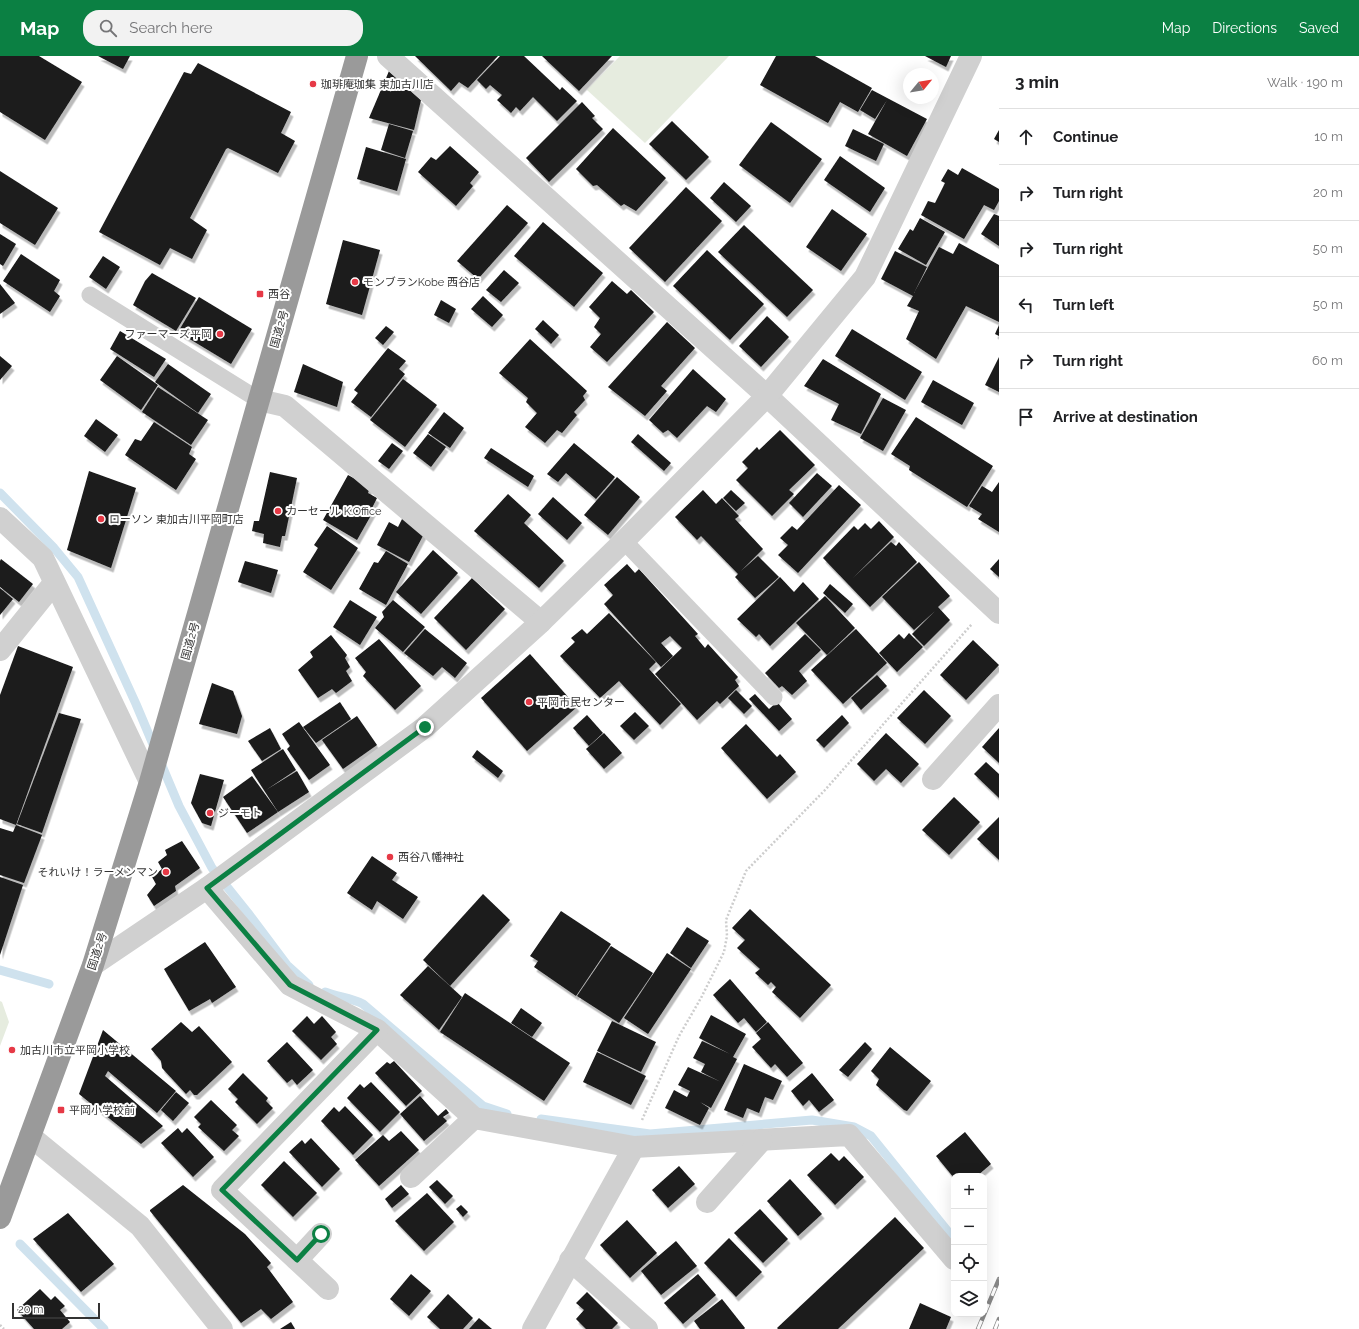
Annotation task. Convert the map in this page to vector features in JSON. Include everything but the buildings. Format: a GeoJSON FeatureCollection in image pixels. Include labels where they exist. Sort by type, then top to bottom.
{"type":"FeatureCollection","features":[{"type":"Feature","properties":{"kind":"highway","name":"国道2号"},"geometry":{"type":"LineString","coordinates":[[0,1218],[93,965],[152,775],[357,56]]}},
{"type":"Feature","properties":{"kind":"street"},"geometry":{"type":"LineString","coordinates":[[388,56],[767,396],[997,610]]}},
{"type":"Feature","properties":{"kind":"street"},"geometry":{"type":"LineString","coordinates":[[93,965],[208,887],[425,727],[541,622],[624,541],[767,396],[865,277],[971,56]]}},
{"type":"Feature","properties":{"kind":"street"},"geometry":{"type":"LineString","coordinates":[[259,400],[285,406],[541,622]]}},
{"type":"Feature","properties":{"kind":"street"},"geometry":{"type":"LineString","coordinates":[[0,518],[43,558],[54,583],[152,775]]}},
{"type":"Feature","properties":{"kind":"street"},"geometry":{"type":"LineString","coordinates":[[0,650],[54,583]]}},
{"type":"Feature","properties":{"kind":"street"},"geometry":{"type":"LineString","coordinates":[[933,779],[999,705]]}},
{"type":"Feature","properties":{"kind":"street"},"geometry":{"type":"LineString","coordinates":[[208,887],[290,985],[377,1030],[474,1118],[634,1147],[849,1135],[951,1255]]}},
{"type":"Feature","properties":{"kind":"street"},"geometry":{"type":"LineString","coordinates":[[328,1288],[222,1190],[377,1030]]}},
{"type":"Feature","properties":{"kind":"street"},"geometry":{"type":"LineString","coordinates":[[411,1177],[474,1118]]}},
{"type":"Feature","properties":{"kind":"street"},"geometry":{"type":"LineString","coordinates":[[30,1136],[140,1226],[222,1329]]}},
{"type":"Feature","properties":{"kind":"street"},"geometry":{"type":"LineString","coordinates":[[707,1202],[762,1140]]}},
{"type":"Feature","properties":{"kind":"street"},"geometry":{"type":"LineString","coordinates":[[533,1329],[634,1147]]}},
{"type":"Feature","properties":{"kind":"street"},"geometry":{"type":"LineString","coordinates":[[297,1260],[321,1234]]}},
{"type":"Feature","properties":{"kind":"street"},"geometry":{"type":"LineString","coordinates":[[570,1260],[647,1329]]}},
{"type":"Feature","properties":{"kind":"lane"},"geometry":{"type":"LineString","coordinates":[[90,295],[259,400]]}},
{"type":"Feature","properties":{"kind":"lane"},"geometry":{"type":"LineString","coordinates":[[624,541],[774,697]]}},
{"type":"Feature","properties":{"kind":"path"},"geometry":{"type":"LineString","coordinates":[[634,1147],[644,1113],[676,1043],[724,952],[727,936],[726,920],[746,871],[997,610]]}},
{"type":"Feature","properties":{"kind":"path"},"geometry":{"type":"LineString","coordinates":[[0,1325],[4,1329]]}},
{"type":"Feature","properties":{"kind":"shaded area"},"geometry":{"type":"Polygon","coordinates":[[[620,56],[729,56],[645,143],[587,90],[620,56]]]}},
{"type":"Feature","properties":{"kind":"shaded area"},"geometry":{"type":"Polygon","coordinates":[[[0,1001],[2,1002],[9,1022],[0,1046],[0,1001]]]}},
{"type":"Feature","properties":{"kind":"waterway"},"geometry":{"type":"LineString","coordinates":[[0,493],[54,548],[78,577],[136,704],[179,806],[212,868],[287,965],[309,985]]}},
{"type":"Feature","properties":{"kind":"waterway"},"geometry":{"type":"LineString","coordinates":[[0,970],[49,984]]}},
{"type":"Feature","properties":{"kind":"waterway"},"geometry":{"type":"LineString","coordinates":[[325,992],[363,1004],[483,1106],[507,1114]]}},
{"type":"Feature","properties":{"kind":"waterway"},"geometry":{"type":"LineString","coordinates":[[541,1119],[650,1134],[812,1120],[854,1127],[871,1136],[951,1235]]}},
{"type":"Feature","properties":{"kind":"waterway"},"geometry":{"type":"LineString","coordinates":[[20,1244],[104,1329]]}},
{"type":"Feature","properties":{"kind":"railway"},"geometry":{"type":"LineString","coordinates":[[978,1329],[999,1279]]}},
{"type":"Feature","properties":{"kind":"railway"},"geometry":{"type":"LineString","coordinates":[[995,1329],[999,1319]]}},
{"type":"Feature","properties":{"kind":"place","name":"珈琲庵珈集 東加古川店"},"geometry":{"type":"Point","coordinates":[313,84]}},
{"type":"Feature","properties":{"kind":"place","name":"モンブランKobe 西谷店"},"geometry":{"type":"Point","coordinates":[355,282]}},
{"type":"Feature","properties":{"kind":"place","name":"西谷"},"geometry":{"type":"Point","coordinates":[260,294]}},
{"type":"Feature","properties":{"kind":"place","name":"ファーマーズ平岡"},"geometry":{"type":"Point","coordinates":[220,334]}},
{"type":"Feature","properties":{"kind":"place","name":"カーセール K.Office"},"geometry":{"type":"Point","coordinates":[278,511]}},
{"type":"Feature","properties":{"kind":"place","name":"ローソン 東加古川平岡町店"},"geometry":{"type":"Point","coordinates":[101,519]}},
{"type":"Feature","properties":{"kind":"place","name":"平岡市民センター"},"geometry":{"type":"Point","coordinates":[529,702]}},
{"type":"Feature","properties":{"kind":"place","name":"ジーモト"},"geometry":{"type":"Point","coordinates":[210,813]}},
{"type":"Feature","properties":{"kind":"place","name":"西谷八幡神社"},"geometry":{"type":"Point","coordinates":[390,857]}},
{"type":"Feature","properties":{"kind":"place","name":"それいけ！ラーメンマン"},"geometry":{"type":"Point","coordinates":[166,872]}},
{"type":"Feature","properties":{"kind":"place","name":"加古川市立平岡小学校"},"geometry":{"type":"Point","coordinates":[12,1050]}},
{"type":"Feature","properties":{"kind":"place","name":"平岡小学校前"},"geometry":{"type":"Point","coordinates":[61,1110]}},
{"type":"Feature","properties":{"kind":"route"},"geometry":{"type":"LineString","coordinates":[[321,1234],[297,1260],[222,1190],[377,1030],[290,985],[207,888],[425,727]]}}]}
